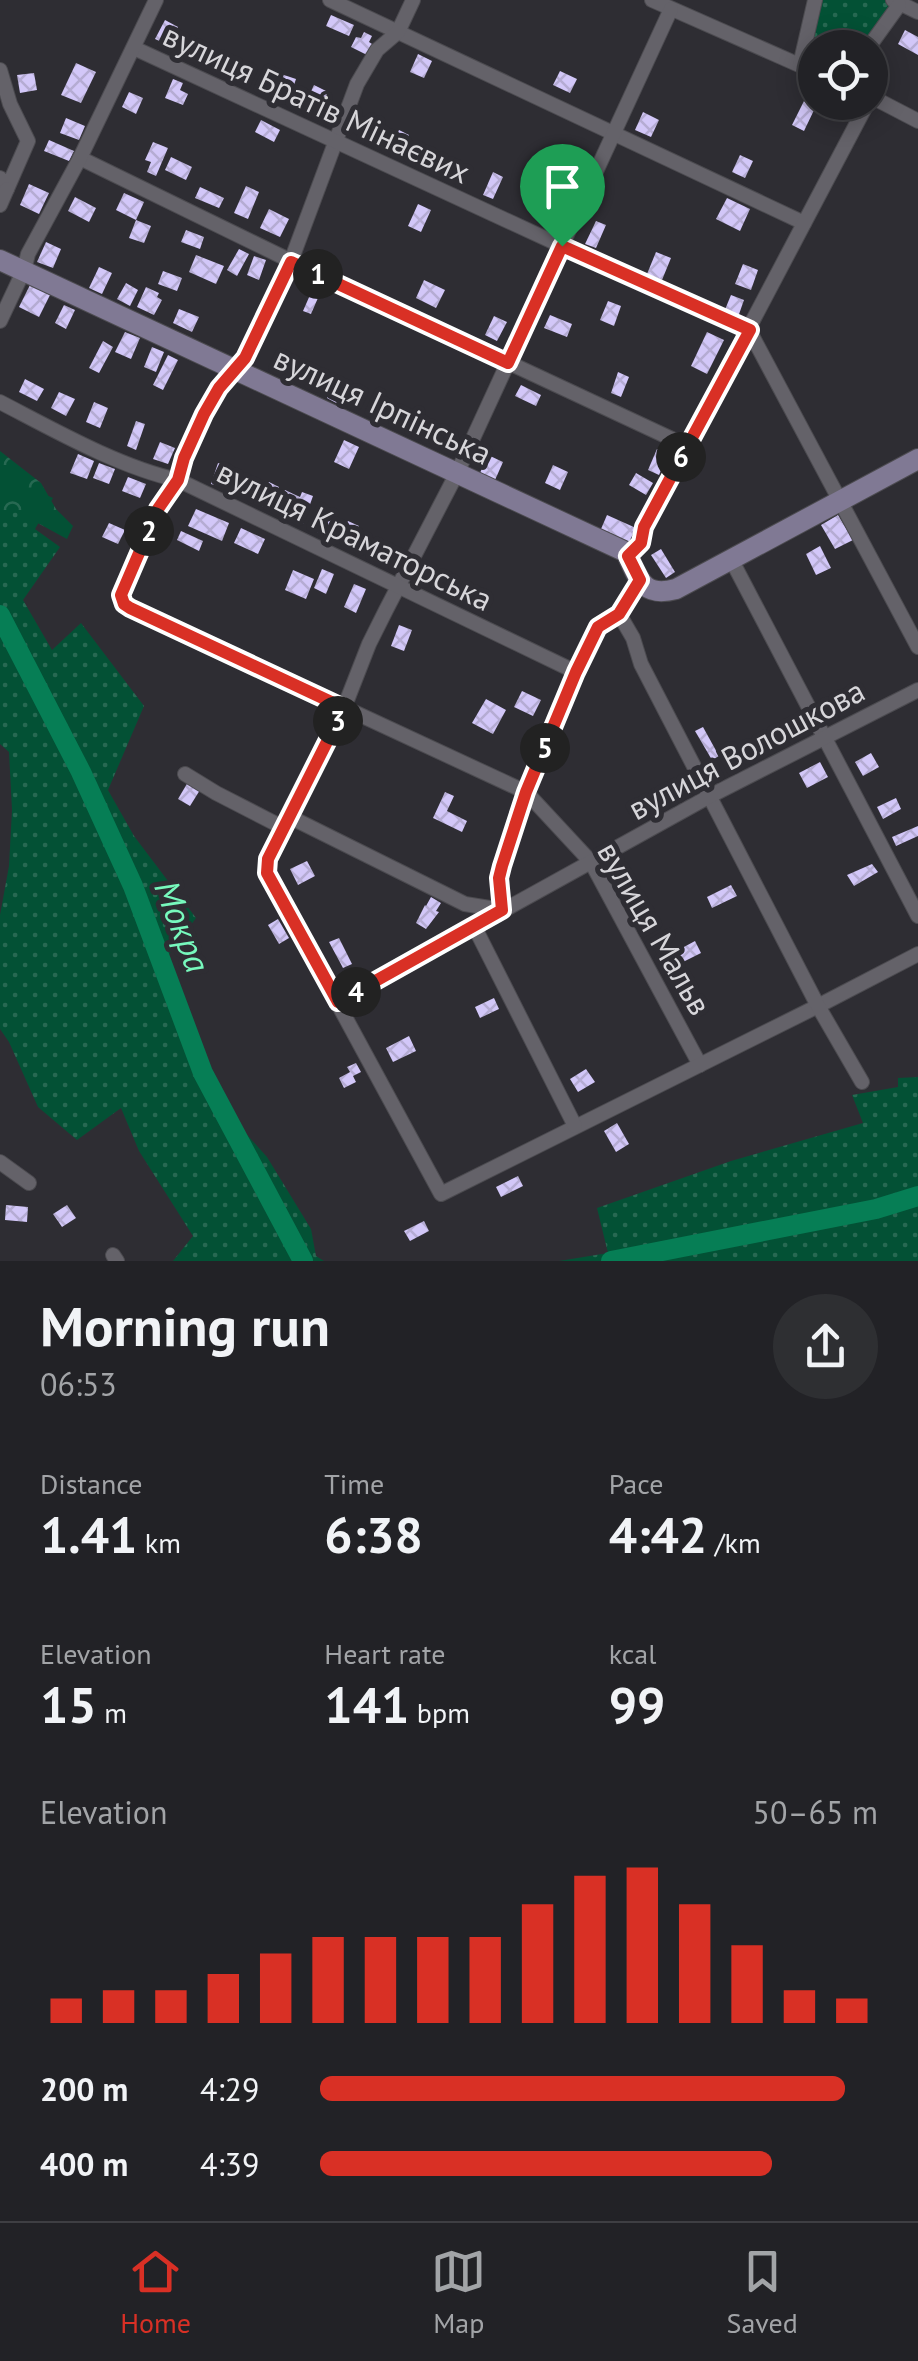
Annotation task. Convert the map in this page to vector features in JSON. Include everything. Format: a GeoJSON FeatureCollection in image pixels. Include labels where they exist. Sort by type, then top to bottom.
{"type":"FeatureCollection","features":[{"type":"Feature","properties":{"kind":"street"},"geometry":{"type":"LineString","coordinates":[[0,322],[28,254],[80,158],[156,0]]}},
{"type":"Feature","properties":{"kind":"street"},"geometry":{"type":"LineString","coordinates":[[330,0],[804,224]]}},
{"type":"Feature","properties":{"kind":"street"},"geometry":{"type":"LineString","coordinates":[[178,480],[204,414],[219,388],[245,358],[291,262],[357,84],[377,50],[398,32],[414,0]]}},
{"type":"Feature","properties":{"kind":"street"},"geometry":{"type":"LineString","coordinates":[[652,0],[798,64]]}},
{"type":"Feature","properties":{"kind":"street"},"geometry":{"type":"LineString","coordinates":[[808,30],[815,0]]}},
{"type":"Feature","properties":{"kind":"street"},"geometry":{"type":"LineString","coordinates":[[879,30],[896,2],[918,12]]}},
{"type":"Feature","properties":{"kind":"street"},"geometry":{"type":"LineString","coordinates":[[671,9],[457,473],[268,859],[267,873],[441,1194],[918,954]]}},
{"type":"Feature","properties":{"kind":"street","name":"вулиця Братів Мінаєвих"},"geometry":{"type":"LineString","coordinates":[[134,48],[750,330]]}},
{"type":"Feature","properties":{"kind":"street"},"geometry":{"type":"LineString","coordinates":[[0,70],[10,104],[28,140],[3,184],[0,205]]}},
{"type":"Feature","properties":{"kind":"street"},"geometry":{"type":"LineString","coordinates":[[888,107],[918,121]]}},
{"type":"Feature","properties":{"kind":"street"},"geometry":{"type":"LineString","coordinates":[[858,120],[644,527],[641,543],[628,556],[648,590],[661,593],[676,589],[918,458]]}},
{"type":"Feature","properties":{"kind":"street"},"geometry":{"type":"LineString","coordinates":[[80,158],[291,262],[687,446]]}},
{"type":"Feature","properties":{"kind":"street","name":"вулиця Ірпінська"},"geometry":{"type":"LineString","coordinates":[[0,260],[628,556]]}},
{"type":"Feature","properties":{"kind":"street"},"geometry":{"type":"LineString","coordinates":[[750,330],[918,647]]}},
{"type":"Feature","properties":{"kind":"street","name":"вулиця Краматорська"},"geometry":{"type":"LineString","coordinates":[[0,402],[151,474],[178,480],[576,672]]}},
{"type":"Feature","properties":{"kind":"street","name":"вулиця Мальв"},"geometry":{"type":"LineString","coordinates":[[178,480],[158,509],[122,600],[130,608],[526,792],[591,862],[700,1064]]}},
{"type":"Feature","properties":{"kind":"street"},"geometry":{"type":"LineString","coordinates":[[732,559],[918,916]]}},
{"type":"Feature","properties":{"kind":"street"},"geometry":{"type":"LineString","coordinates":[[185,774],[216,793],[464,904],[502,910],[499,878],[526,792],[576,672],[598,627],[619,614],[640,580]]}},
{"type":"Feature","properties":{"kind":"street"},"geometry":{"type":"LineString","coordinates":[[619,614],[633,638],[641,664],[818,1006],[862,1082]]}},
{"type":"Feature","properties":{"kind":"street","name":"вулиця Волошкова"},"geometry":{"type":"LineString","coordinates":[[338,1002],[710,796],[918,690]]}},
{"type":"Feature","properties":{"kind":"street"},"geometry":{"type":"LineString","coordinates":[[474,926],[575,1126]]}},
{"type":"Feature","properties":{"kind":"street"},"geometry":{"type":"LineString","coordinates":[[0,1162],[29,1183]]}},
{"type":"Feature","properties":{"kind":"green space"},"geometry":{"type":"Polygon","coordinates":[[[821,0],[888,0],[891,6],[876,30],[814,30],[821,0]]]}},
{"type":"Feature","properties":{"kind":"green space"},"geometry":{"type":"Polygon","coordinates":[[[0,451],[41,483],[56,509],[73,526],[67,539],[12,509],[0,513],[0,451]]]}},
{"type":"Feature","properties":{"kind":"green space"},"geometry":{"type":"Polygon","coordinates":[[[0,474],[53,498],[35,529],[60,547],[23,600],[52,650],[81,623],[144,706],[108,790],[134,836],[196,918],[156,972],[194,1076],[267,1157],[311,1229],[316,1256],[324,1261],[173,1261],[193,1236],[139,1151],[121,1108],[77,1140],[38,1107],[0,1029],[0,915],[9,866],[12,810],[9,752],[0,744],[0,474]]]}},
{"type":"Feature","properties":{"kind":"green space"},"geometry":{"type":"Polygon","coordinates":[[[918,1077],[918,1261],[559,1261],[608,1253],[597,1208],[731,1161],[863,1123],[852,1095],[898,1087],[898,1078],[918,1077]]]}},
{"type":"Feature","properties":{"kind":"building"},"geometry":{"type":"Polygon","coordinates":[[[331,15],[354,25],[349,36],[326,26],[331,15]]]}},
{"type":"Feature","properties":{"kind":"building"},"geometry":{"type":"Polygon","coordinates":[[[165,20],[178,27],[168,45],[155,39],[165,20]]]}},
{"type":"Feature","properties":{"kind":"building"},"geometry":{"type":"Polygon","coordinates":[[[905,30],[918,37],[918,55],[898,44],[905,30]]]}},
{"type":"Feature","properties":{"kind":"building"},"geometry":{"type":"Polygon","coordinates":[[[364,32],[372,36],[367,55],[351,47],[364,32]]]}},
{"type":"Feature","properties":{"kind":"building"},"geometry":{"type":"Polygon","coordinates":[[[418,54],[432,61],[424,78],[410,72],[418,54]]]}},
{"type":"Feature","properties":{"kind":"building"},"geometry":{"type":"Polygon","coordinates":[[[76,63],[96,72],[81,103],[61,95],[76,63]]]}},
{"type":"Feature","properties":{"kind":"building"},"geometry":{"type":"Polygon","coordinates":[[[560,71],[577,79],[570,93],[553,85],[560,71]]]}},
{"type":"Feature","properties":{"kind":"building"},"geometry":{"type":"Polygon","coordinates":[[[34,73],[37,90],[20,93],[17,75],[34,73]]]}},
{"type":"Feature","properties":{"kind":"building"},"geometry":{"type":"Polygon","coordinates":[[[281,74],[296,79],[290,97],[275,92],[281,74]]]}},
{"type":"Feature","properties":{"kind":"building"},"geometry":{"type":"Polygon","coordinates":[[[173,79],[183,83],[180,90],[188,94],[183,105],[165,98],[173,79]]]}},
{"type":"Feature","properties":{"kind":"building"},"geometry":{"type":"Polygon","coordinates":[[[314,85],[328,92],[318,113],[304,106],[314,85]]]}},
{"type":"Feature","properties":{"kind":"building"},"geometry":{"type":"Polygon","coordinates":[[[129,92],[143,98],[136,114],[122,107],[129,92]]]}},
{"type":"Feature","properties":{"kind":"building"},"geometry":{"type":"Polygon","coordinates":[[[643,112],[659,120],[651,137],[635,130],[643,112]]]}},
{"type":"Feature","properties":{"kind":"building"},"geometry":{"type":"Polygon","coordinates":[[[798,113],[798,120],[809,120],[804,131],[792,125],[798,113]]]}},
{"type":"Feature","properties":{"kind":"building"},"geometry":{"type":"Polygon","coordinates":[[[66,118],[85,126],[79,140],[60,133],[66,118]]]}},
{"type":"Feature","properties":{"kind":"building"},"geometry":{"type":"Polygon","coordinates":[[[261,120],[280,130],[274,142],[255,132],[261,120]]]}},
{"type":"Feature","properties":{"kind":"building"},"geometry":{"type":"Polygon","coordinates":[[[399,130],[409,135],[401,155],[390,151],[399,130]]]}},
{"type":"Feature","properties":{"kind":"building"},"geometry":{"type":"Polygon","coordinates":[[[49,140],[74,151],[69,161],[44,151],[49,140]]]}},
{"type":"Feature","properties":{"kind":"building"},"geometry":{"type":"Polygon","coordinates":[[[412,141],[427,148],[420,162],[405,155],[412,141]]]}},
{"type":"Feature","properties":{"kind":"building"},"geometry":{"type":"Polygon","coordinates":[[[153,142],[168,148],[156,176],[147,172],[151,162],[145,160],[153,142]]]}},
{"type":"Feature","properties":{"kind":"building"},"geometry":{"type":"Polygon","coordinates":[[[740,155],[753,161],[745,178],[732,172],[740,155]]]}},
{"type":"Feature","properties":{"kind":"building"},"geometry":{"type":"Polygon","coordinates":[[[171,157],[192,167],[186,180],[165,170],[171,157]]]}},
{"type":"Feature","properties":{"kind":"building"},"geometry":{"type":"Polygon","coordinates":[[[493,172],[503,177],[493,199],[483,195],[493,172]]]}},
{"type":"Feature","properties":{"kind":"building"},"geometry":{"type":"Polygon","coordinates":[[[29,184],[49,193],[39,214],[20,205],[29,184]]]}},
{"type":"Feature","properties":{"kind":"building"},"geometry":{"type":"Polygon","coordinates":[[[246,186],[259,192],[248,219],[234,213],[246,186]]]}},
{"type":"Feature","properties":{"kind":"building"},"geometry":{"type":"Polygon","coordinates":[[[200,187],[224,198],[219,208],[195,198],[200,187]]]}},
{"type":"Feature","properties":{"kind":"building"},"geometry":{"type":"Polygon","coordinates":[[[124,193],[144,202],[136,220],[116,210],[124,193]]]}},
{"type":"Feature","properties":{"kind":"building"},"geometry":{"type":"Polygon","coordinates":[[[75,197],[96,208],[89,222],[68,211],[75,197]]]}},
{"type":"Feature","properties":{"kind":"building"},"geometry":{"type":"Polygon","coordinates":[[[727,198],[750,209],[740,231],[716,219],[727,198]]]}},
{"type":"Feature","properties":{"kind":"building"},"geometry":{"type":"Polygon","coordinates":[[[418,204],[431,210],[421,232],[408,226],[418,204]]]}},
{"type":"Feature","properties":{"kind":"building"},"geometry":{"type":"Polygon","coordinates":[[[269,209],[289,219],[280,237],[260,228],[269,209]]]}},
{"type":"Feature","properties":{"kind":"building"},"geometry":{"type":"Polygon","coordinates":[[[136,220],[151,226],[144,243],[129,238],[136,220]]]}},
{"type":"Feature","properties":{"kind":"building"},"geometry":{"type":"Polygon","coordinates":[[[596,221],[606,225],[596,248],[585,244],[596,221]]]}},
{"type":"Feature","properties":{"kind":"building"},"geometry":{"type":"Polygon","coordinates":[[[186,230],[204,237],[200,249],[181,242],[186,230]]]}},
{"type":"Feature","properties":{"kind":"building"},"geometry":{"type":"Polygon","coordinates":[[[46,242],[61,249],[53,268],[37,262],[46,242]]]}},
{"type":"Feature","properties":{"kind":"building"},"geometry":{"type":"Polygon","coordinates":[[[239,249],[249,254],[237,276],[227,270],[239,249]]]}},
{"type":"Feature","properties":{"kind":"building"},"geometry":{"type":"Polygon","coordinates":[[[656,252],[671,258],[662,280],[647,274],[656,252]]]}},
{"type":"Feature","properties":{"kind":"building"},"geometry":{"type":"Polygon","coordinates":[[[196,255],[224,266],[216,284],[189,272],[196,255]]]}},
{"type":"Feature","properties":{"kind":"building"},"geometry":{"type":"Polygon","coordinates":[[[254,256],[266,260],[259,280],[247,275],[254,256]]]}},
{"type":"Feature","properties":{"kind":"building"},"geometry":{"type":"Polygon","coordinates":[[[743,264],[758,270],[751,290],[735,284],[743,264]]]}},
{"type":"Feature","properties":{"kind":"building"},"geometry":{"type":"Polygon","coordinates":[[[99,267],[112,273],[102,294],[89,288],[99,267]]]}},
{"type":"Feature","properties":{"kind":"building"},"geometry":{"type":"Polygon","coordinates":[[[163,271],[182,278],[177,291],[158,284],[163,271]]]}},
{"type":"Feature","properties":{"kind":"building"},"geometry":{"type":"Polygon","coordinates":[[[424,280],[445,290],[436,308],[416,298],[424,280]]]}},
{"type":"Feature","properties":{"kind":"building"},"geometry":{"type":"Polygon","coordinates":[[[126,283],[138,290],[130,306],[117,299],[126,283]]]}},
{"type":"Feature","properties":{"kind":"building"},"geometry":{"type":"Polygon","coordinates":[[[30,285],[50,295],[39,317],[19,307],[30,285]]]}},
{"type":"Feature","properties":{"kind":"building"},"geometry":{"type":"Polygon","coordinates":[[[307,285],[321,291],[311,314],[303,311],[310,295],[304,292],[307,285]]]}},
{"type":"Feature","properties":{"kind":"building"},"geometry":{"type":"Polygon","coordinates":[[[146,287],[159,293],[157,297],[162,300],[154,315],[137,307],[146,287]]]}},
{"type":"Feature","properties":{"kind":"building"},"geometry":{"type":"Polygon","coordinates":[[[731,295],[744,300],[738,317],[724,312],[731,295]]]}},
{"type":"Feature","properties":{"kind":"building"},"geometry":{"type":"Polygon","coordinates":[[[608,301],[621,306],[614,326],[600,320],[608,301]]]}},
{"type":"Feature","properties":{"kind":"building"},"geometry":{"type":"Polygon","coordinates":[[[64,305],[75,310],[66,329],[55,323],[64,305]]]}},
{"type":"Feature","properties":{"kind":"building"},"geometry":{"type":"Polygon","coordinates":[[[179,309],[199,317],[192,332],[173,323],[179,309]]]}},
{"type":"Feature","properties":{"kind":"building"},"geometry":{"type":"Polygon","coordinates":[[[550,315],[572,324],[567,337],[544,328],[550,315]]]}},
{"type":"Feature","properties":{"kind":"building"},"geometry":{"type":"Polygon","coordinates":[[[494,316],[507,322],[497,341],[485,335],[494,316]]]}},
{"type":"Feature","properties":{"kind":"building"},"geometry":{"type":"Polygon","coordinates":[[[125,332],[140,338],[131,359],[115,352],[125,332]]]}},
{"type":"Feature","properties":{"kind":"building"},"geometry":{"type":"Polygon","coordinates":[[[707,332],[724,340],[707,374],[691,366],[707,332]]]}},
{"type":"Feature","properties":{"kind":"building"},"geometry":{"type":"Polygon","coordinates":[[[103,341],[113,347],[99,373],[89,368],[103,341]]]}},
{"type":"Feature","properties":{"kind":"building"},"geometry":{"type":"Polygon","coordinates":[[[152,347],[164,352],[156,372],[144,367],[152,347]]]}},
{"type":"Feature","properties":{"kind":"building"},"geometry":{"type":"Polygon","coordinates":[[[168,355],[178,360],[163,390],[153,385],[168,355]]]}},
{"type":"Feature","properties":{"kind":"building"},"geometry":{"type":"Polygon","coordinates":[[[618,372],[629,377],[621,397],[611,393],[618,372]]]}},
{"type":"Feature","properties":{"kind":"building"},"geometry":{"type":"Polygon","coordinates":[[[338,377],[351,384],[340,405],[327,398],[338,377]]]}},
{"type":"Feature","properties":{"kind":"building"},"geometry":{"type":"Polygon","coordinates":[[[25,379],[44,389],[37,401],[19,392],[25,379]]]}},
{"type":"Feature","properties":{"kind":"building"},"geometry":{"type":"Polygon","coordinates":[[[521,385],[541,395],[536,406],[515,396],[521,385]]]}},
{"type":"Feature","properties":{"kind":"building"},"geometry":{"type":"Polygon","coordinates":[[[59,392],[75,399],[66,416],[51,408],[59,392]]]}},
{"type":"Feature","properties":{"kind":"building"},"geometry":{"type":"Polygon","coordinates":[[[94,402],[108,408],[100,428],[86,422],[94,402]]]}},
{"type":"Feature","properties":{"kind":"building"},"geometry":{"type":"Polygon","coordinates":[[[136,421],[145,424],[136,450],[127,446],[136,421]]]}},
{"type":"Feature","properties":{"kind":"building"},"geometry":{"type":"Polygon","coordinates":[[[344,440],[359,447],[349,469],[334,462],[344,440]]]}},
{"type":"Feature","properties":{"kind":"building"},"geometry":{"type":"Polygon","coordinates":[[[160,442],[175,448],[168,464],[153,459],[160,442]]]}},
{"type":"Feature","properties":{"kind":"building"},"geometry":{"type":"Polygon","coordinates":[[[657,449],[668,454],[659,475],[648,470],[657,449]]]}},
{"type":"Feature","properties":{"kind":"building"},"geometry":{"type":"Polygon","coordinates":[[[78,454],[94,461],[87,479],[70,473],[78,454]]]}},
{"type":"Feature","properties":{"kind":"building"},"geometry":{"type":"Polygon","coordinates":[[[488,455],[503,462],[495,480],[480,473],[488,455]]]}},
{"type":"Feature","properties":{"kind":"building"},"geometry":{"type":"Polygon","coordinates":[[[99,463],[115,469],[109,484],[93,478],[99,463]]]}},
{"type":"Feature","properties":{"kind":"building"},"geometry":{"type":"Polygon","coordinates":[[[218,463],[233,468],[226,488],[211,484],[218,463]]]}},
{"type":"Feature","properties":{"kind":"building"},"geometry":{"type":"Polygon","coordinates":[[[553,465],[568,472],[560,490],[545,483],[553,465]]]}},
{"type":"Feature","properties":{"kind":"building"},"geometry":{"type":"Polygon","coordinates":[[[636,473],[653,483],[646,495],[629,485],[636,473]]]}},
{"type":"Feature","properties":{"kind":"building"},"geometry":{"type":"Polygon","coordinates":[[[128,477],[146,484],[140,498],[122,491],[128,477]]]}},
{"type":"Feature","properties":{"kind":"building"},"geometry":{"type":"Polygon","coordinates":[[[269,482],[279,487],[269,509],[258,504],[269,482]]]}},
{"type":"Feature","properties":{"kind":"building"},"geometry":{"type":"Polygon","coordinates":[[[285,490],[300,497],[302,492],[313,496],[303,524],[292,520],[296,508],[280,501],[285,490]]]}},
{"type":"Feature","properties":{"kind":"building"},"geometry":{"type":"Polygon","coordinates":[[[196,509],[229,523],[222,541],[188,526],[196,509]]]}},
{"type":"Feature","properties":{"kind":"building"},"geometry":{"type":"Polygon","coordinates":[[[326,513],[342,520],[333,539],[317,532],[326,513]]]}},
{"type":"Feature","properties":{"kind":"building"},"geometry":{"type":"Polygon","coordinates":[[[607,515],[636,528],[629,542],[601,529],[607,515]]]}},
{"type":"Feature","properties":{"kind":"building"},"geometry":{"type":"Polygon","coordinates":[[[838,515],[853,540],[835,549],[821,525],[838,515]]]}},
{"type":"Feature","properties":{"kind":"building"},"geometry":{"type":"Polygon","coordinates":[[[348,521],[359,526],[350,545],[339,540],[348,521]]]}},
{"type":"Feature","properties":{"kind":"building"},"geometry":{"type":"Polygon","coordinates":[[[109,523],[125,530],[118,544],[102,537],[109,523]]]}},
{"type":"Feature","properties":{"kind":"building"},"geometry":{"type":"Polygon","coordinates":[[[241,528],[265,539],[258,554],[234,543],[241,528]]]}},
{"type":"Feature","properties":{"kind":"building"},"geometry":{"type":"Polygon","coordinates":[[[181,531],[203,541],[199,551],[177,540],[181,531]]]}},
{"type":"Feature","properties":{"kind":"building"},"geometry":{"type":"Polygon","coordinates":[[[820,546],[831,568],[816,575],[806,554],[820,546]]]}},
{"type":"Feature","properties":{"kind":"building"},"geometry":{"type":"Polygon","coordinates":[[[661,549],[675,572],[666,578],[651,555],[661,549]]]}},
{"type":"Feature","properties":{"kind":"building"},"geometry":{"type":"Polygon","coordinates":[[[322,569],[334,574],[326,594],[314,588],[322,569]]]}},
{"type":"Feature","properties":{"kind":"building"},"geometry":{"type":"Polygon","coordinates":[[[293,570],[314,579],[306,599],[285,590],[293,570]]]}},
{"type":"Feature","properties":{"kind":"building"},"geometry":{"type":"Polygon","coordinates":[[[354,584],[366,589],[356,613],[344,607],[354,584]]]}},
{"type":"Feature","properties":{"kind":"building"},"geometry":{"type":"Polygon","coordinates":[[[399,625],[412,630],[404,651],[391,646],[399,625]]]}},
{"type":"Feature","properties":{"kind":"building"},"geometry":{"type":"Polygon","coordinates":[[[522,691],[541,700],[533,716],[514,707],[522,691]]]}},
{"type":"Feature","properties":{"kind":"building"},"geometry":{"type":"Polygon","coordinates":[[[486,699],[506,710],[493,734],[472,723],[486,699]]]}},
{"type":"Feature","properties":{"kind":"building"},"geometry":{"type":"Polygon","coordinates":[[[703,727],[719,756],[712,760],[695,731],[703,727]]]}},
{"type":"Feature","properties":{"kind":"building"},"geometry":{"type":"Polygon","coordinates":[[[871,753],[879,767],[863,776],[855,762],[871,753]]]}},
{"type":"Feature","properties":{"kind":"building"},"geometry":{"type":"Polygon","coordinates":[[[820,762],[828,777],[807,788],[799,773],[820,762]]]}},
{"type":"Feature","properties":{"kind":"building"},"geometry":{"type":"Polygon","coordinates":[[[188,782],[200,790],[190,806],[178,799],[188,782]]]}},
{"type":"Feature","properties":{"kind":"building"},"geometry":{"type":"Polygon","coordinates":[[[445,792],[454,796],[447,811],[467,821],[462,832],[433,818],[445,792]]]}},
{"type":"Feature","properties":{"kind":"building"},"geometry":{"type":"Polygon","coordinates":[[[896,798],[901,809],[883,819],[877,807],[896,798]]]}},
{"type":"Feature","properties":{"kind":"building"},"geometry":{"type":"Polygon","coordinates":[[[918,826],[918,836],[896,846],[892,837],[918,826]]]}},
{"type":"Feature","properties":{"kind":"building"},"geometry":{"type":"Polygon","coordinates":[[[307,861],[315,876],[298,885],[290,869],[307,861]]]}},
{"type":"Feature","properties":{"kind":"building"},"geometry":{"type":"Polygon","coordinates":[[[872,864],[878,872],[854,886],[847,875],[872,864]]]}},
{"type":"Feature","properties":{"kind":"building"},"geometry":{"type":"Polygon","coordinates":[[[731,885],[737,896],[712,908],[707,897],[731,885]]]}},
{"type":"Feature","properties":{"kind":"building"},"geometry":{"type":"Polygon","coordinates":[[[431,897],[441,903],[426,929],[416,923],[431,897]]]}},
{"type":"Feature","properties":{"kind":"building"},"geometry":{"type":"Polygon","coordinates":[[[278,919],[289,938],[279,944],[268,925],[278,919]]]}},
{"type":"Feature","properties":{"kind":"building"},"geometry":{"type":"Polygon","coordinates":[[[339,938],[352,964],[343,968],[329,942],[339,938]]]}},
{"type":"Feature","properties":{"kind":"building"},"geometry":{"type":"Polygon","coordinates":[[[695,941],[701,953],[675,966],[669,955],[695,941]]]}},
{"type":"Feature","properties":{"kind":"building"},"geometry":{"type":"Polygon","coordinates":[[[494,998],[499,1009],[480,1018],[475,1007],[494,998]]]}},
{"type":"Feature","properties":{"kind":"building"},"geometry":{"type":"Polygon","coordinates":[[[409,1036],[416,1051],[393,1062],[386,1048],[409,1036]]]}},
{"type":"Feature","properties":{"kind":"building"},"geometry":{"type":"Polygon","coordinates":[[[356,1063],[361,1072],[353,1076],[356,1082],[344,1088],[339,1078],[356,1063]]]}},
{"type":"Feature","properties":{"kind":"building"},"geometry":{"type":"Polygon","coordinates":[[[586,1069],[595,1082],[578,1092],[570,1079],[586,1069]]]}},
{"type":"Feature","properties":{"kind":"building"},"geometry":{"type":"Polygon","coordinates":[[[617,1123],[629,1144],[616,1152],[604,1131],[617,1123]]]}},
{"type":"Feature","properties":{"kind":"building"},"geometry":{"type":"Polygon","coordinates":[[[518,1176],[523,1186],[501,1197],[496,1187],[518,1176]]]}},
{"type":"Feature","properties":{"kind":"building"},"geometry":{"type":"Polygon","coordinates":[[[6,1205],[28,1207],[27,1222],[5,1220],[6,1205]]]}},
{"type":"Feature","properties":{"kind":"building"},"geometry":{"type":"Polygon","coordinates":[[[67,1205],[76,1218],[62,1227],[53,1214],[67,1205]]]}},
{"type":"Feature","properties":{"kind":"building"},"geometry":{"type":"Polygon","coordinates":[[[424,1221],[429,1231],[410,1241],[404,1231],[424,1221]]]}},
{"type":"Feature","properties":{"kind":"waterway","name":"Мокра"},"geometry":{"type":"LineString","coordinates":[[0,615],[81,772],[133,886],[203,1073],[303,1261]]}},
{"type":"Feature","properties":{"kind":"waterway","name":"Мокра"},"geometry":{"type":"LineString","coordinates":[[611,1261],[876,1209],[918,1196]]}},
{"type":"Feature","properties":{"kind":"route"},"geometry":{"type":"LineString","coordinates":[[562,246],[750,330],[644,527],[641,543],[628,556],[640,580],[619,614],[598,627],[576,672],[526,792],[502,866],[502,910],[338,1002],[267,873],[268,859],[344,708],[130,608],[121,595],[158,509],[178,480],[204,414],[219,388],[245,358],[291,262],[508,363],[562,246]]}}]}
